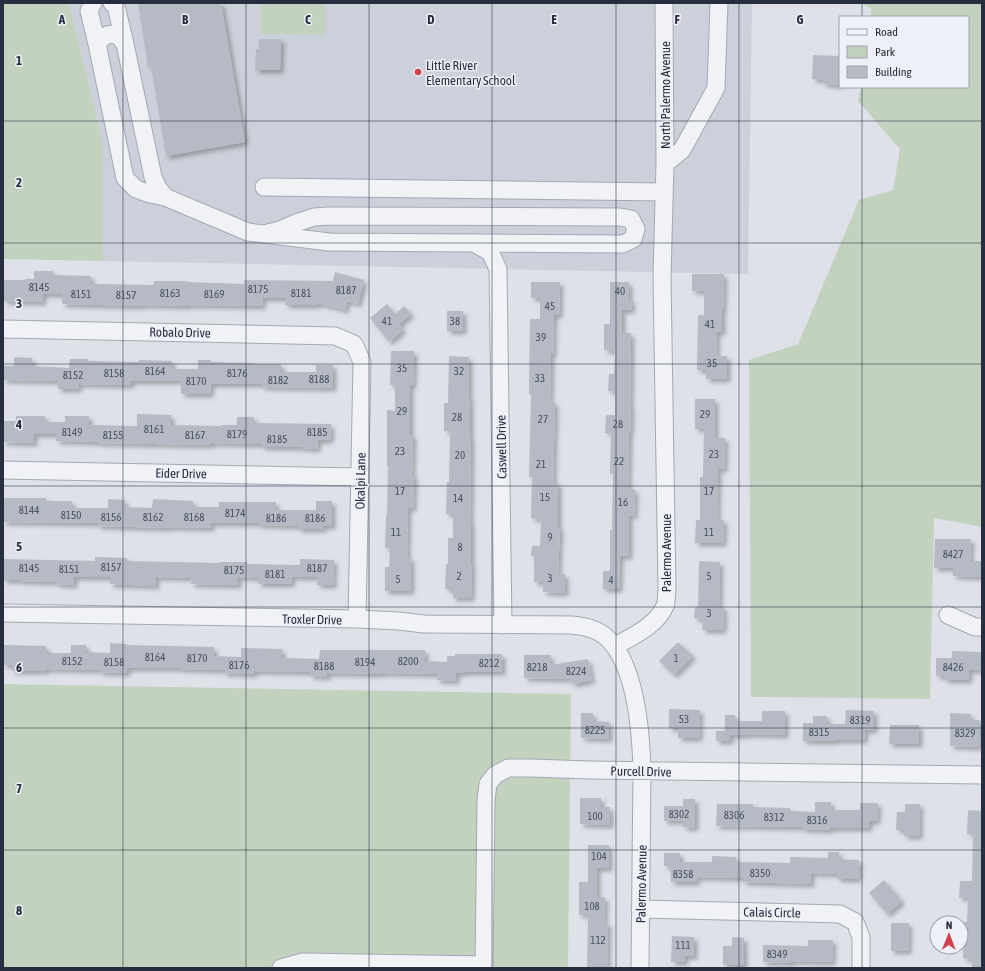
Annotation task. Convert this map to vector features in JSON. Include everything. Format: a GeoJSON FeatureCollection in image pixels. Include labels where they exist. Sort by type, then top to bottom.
{"type":"FeatureCollection","features":[{"type":"Feature","properties":{"kind":"street"},"geometry":{"type":"LineString","coordinates":[[94,3],[89,10],[125,178],[136,189],[165,197],[248,232],[264,234],[329,242],[623,244],[633,239],[636,229],[631,219],[620,217],[330,216],[314,217],[280,230],[264,234]]}},
{"type":"Feature","properties":{"kind":"street"},"geometry":{"type":"LineString","coordinates":[[112,3],[116,6],[125,44],[153,177],[158,188],[165,197]]}},
{"type":"Feature","properties":{"kind":"street","name":"North Palermo Avenue"},"geometry":{"type":"LineString","coordinates":[[662,276],[665,164],[664,3]]}},
{"type":"Feature","properties":{"kind":"street","name":"North Palermo Avenue"},"geometry":{"type":"LineString","coordinates":[[665,164],[682,150],[716,88],[718,3]]}},
{"type":"Feature","properties":{"kind":"street"},"geometry":{"type":"LineString","coordinates":[[97,44],[102,37],[110,34],[118,36],[125,44]]}},
{"type":"Feature","properties":{"kind":"street"},"geometry":{"type":"LineString","coordinates":[[264,187],[664,192]]}},
{"type":"Feature","properties":{"kind":"street"},"geometry":{"type":"LineString","coordinates":[[329,242],[323,232],[324,223],[330,216]]}},
{"type":"Feature","properties":{"kind":"street"},"geometry":{"type":"LineString","coordinates":[[474,243],[490,252],[498,269],[506,258],[516,249],[526,244]]}},
{"type":"Feature","properties":{"kind":"street","name":"Caswell Drive"},"geometry":{"type":"LineString","coordinates":[[498,269],[503,625]]}},
{"type":"Feature","properties":{"kind":"street","name":"Palermo Avenue"},"geometry":{"type":"LineString","coordinates":[[640,968],[641,742],[638,714],[630,682],[624,664],[615,646],[642,630],[658,617],[665,604],[667,590],[662,276]]}},
{"type":"Feature","properties":{"kind":"street","name":"Robalo Drive"},"geometry":{"type":"LineString","coordinates":[[3,329],[335,336],[354,344]]}},
{"type":"Feature","properties":{"kind":"street","name":"Okalpi Lane"},"geometry":{"type":"LineString","coordinates":[[354,344],[362,362],[357,619]]}},
{"type":"Feature","properties":{"kind":"street","name":"Eider Drive"},"geometry":{"type":"LineString","coordinates":[[3,470],[360,477]]}},
{"type":"Feature","properties":{"kind":"street","name":"Troxler Drive"},"geometry":{"type":"LineString","coordinates":[[3,613],[357,619],[424,624],[572,625],[583,626],[594,630],[605,636],[615,646]]}},
{"type":"Feature","properties":{"kind":"street"},"geometry":{"type":"LineString","coordinates":[[948,615],[975,627],[982,627]]}},
{"type":"Feature","properties":{"kind":"street","name":"Purcell Drive"},"geometry":{"type":"LineString","coordinates":[[484,967],[486,800],[488,784],[495,775],[508,768],[982,775]]}},
{"type":"Feature","properties":{"kind":"street","name":"Calais Circle"},"geometry":{"type":"LineString","coordinates":[[640,909],[840,914],[856,922],[861,937],[861,968]]}},
{"type":"Feature","properties":{"kind":"street"},"geometry":{"type":"LineString","coordinates":[[281,968],[303,962],[484,967]]}},
{"type":"Feature","properties":{"kind":"shaded area","name":"Little River Elementary School"},"geometry":{"type":"Polygon","coordinates":[[[69,3],[752,3],[748,274],[103,261],[102,140],[69,3]]]}},
{"type":"Feature","properties":{"kind":"green space"},"geometry":{"type":"Polygon","coordinates":[[[3,3],[69,3],[102,140],[103,261],[3,259],[3,3]]]}},
{"type":"Feature","properties":{"kind":"green space"},"geometry":{"type":"Polygon","coordinates":[[[261,3],[325,3],[325,35],[261,34],[261,3]]]}},
{"type":"Feature","properties":{"kind":"green space"},"geometry":{"type":"Polygon","coordinates":[[[860,3],[982,3],[982,527],[934,518],[930,699],[751,697],[749,360],[798,344],[859,200],[893,190],[900,149],[858,101],[861,88],[969,88],[969,16],[871,16],[871,8],[860,3]]]}},
{"type":"Feature","properties":{"kind":"green space"},"geometry":{"type":"Polygon","coordinates":[[[3,684],[571,694],[568,968],[3,968],[3,684]]]}},
{"type":"Feature","properties":{"kind":"building"},"geometry":{"type":"Polygon","coordinates":[[[138,3],[221,3],[245,142],[166,156],[151,66],[148,67],[138,3]]]}},
{"type":"Feature","properties":{"kind":"building"},"geometry":{"type":"Polygon","coordinates":[[[259,39],[281,39],[280,70],[255,70],[256,49],[259,49],[259,39]]]}},
{"type":"Feature","properties":{"kind":"building"},"geometry":{"type":"Polygon","coordinates":[[[813,55],[839,56],[839,85],[823,84],[823,80],[812,79],[813,55]]]}},
{"type":"Feature","properties":{"kind":"building"},"geometry":{"type":"Polygon","coordinates":[[[34,271],[53,271],[53,275],[91,276],[91,284],[153,285],[154,281],[244,284],[244,280],[333,281],[335,272],[364,280],[358,304],[347,301],[345,310],[318,303],[318,305],[285,305],[285,298],[263,298],[262,306],[62,304],[62,294],[43,294],[43,302],[3,301],[3,280],[34,279],[34,271]]]}},
{"type":"Feature","properties":{"kind":"building"},"geometry":{"type":"Polygon","coordinates":[[[692,274],[724,274],[722,332],[717,332],[716,356],[727,356],[727,379],[706,379],[706,370],[697,370],[698,315],[704,315],[704,291],[692,291],[692,274]]]}},
{"type":"Feature","properties":{"kind":"building"},"geometry":{"type":"Polygon","coordinates":[[[531,282],[560,282],[559,315],[554,315],[553,354],[551,354],[550,402],[555,402],[553,483],[558,483],[558,528],[560,528],[558,574],[565,574],[565,593],[543,592],[543,582],[534,582],[534,556],[531,556],[532,546],[540,546],[541,519],[531,518],[532,477],[529,477],[531,394],[529,394],[530,319],[540,319],[540,298],[531,298],[531,282]]]}},
{"type":"Feature","properties":{"kind":"building"},"geometry":{"type":"Polygon","coordinates":[[[610,282],[629,282],[629,300],[632,300],[631,310],[622,310],[622,333],[631,333],[631,407],[628,489],[635,489],[634,516],[629,515],[629,556],[620,556],[619,589],[603,589],[603,571],[610,571],[610,530],[612,530],[613,474],[610,473],[611,433],[605,433],[606,415],[615,415],[615,391],[608,391],[609,374],[614,374],[615,351],[604,350],[604,324],[610,324],[610,282]]]}},
{"type":"Feature","properties":{"kind":"building"},"geometry":{"type":"Polygon","coordinates":[[[387,304],[395,314],[404,306],[411,314],[399,324],[403,330],[389,342],[370,318],[387,304]]]}},
{"type":"Feature","properties":{"kind":"building"},"geometry":{"type":"Polygon","coordinates":[[[447,311],[463,311],[463,331],[447,331],[447,311]]]}},
{"type":"Feature","properties":{"kind":"building"},"geometry":{"type":"Polygon","coordinates":[[[391,351],[414,351],[413,385],[410,385],[410,435],[413,435],[412,475],[414,475],[413,508],[408,508],[407,558],[411,558],[411,591],[385,591],[385,567],[389,567],[390,548],[385,548],[388,466],[387,410],[395,411],[395,385],[390,385],[391,351]]]}},
{"type":"Feature","properties":{"kind":"building"},"geometry":{"type":"Polygon","coordinates":[[[449,356],[469,357],[471,438],[471,598],[453,598],[453,589],[445,589],[446,564],[448,564],[448,538],[453,538],[453,514],[446,514],[447,482],[449,482],[450,431],[444,431],[444,403],[448,403],[449,356]]]}},
{"type":"Feature","properties":{"kind":"building"},"geometry":{"type":"Polygon","coordinates":[[[14,357],[32,358],[32,366],[69,368],[70,359],[88,359],[88,361],[139,362],[139,360],[172,361],[172,369],[198,369],[198,360],[211,360],[211,362],[281,364],[281,372],[316,372],[316,365],[333,365],[333,388],[262,387],[262,384],[211,384],[210,394],[181,394],[181,381],[131,381],[131,385],[79,384],[78,389],[58,389],[58,381],[3,380],[3,366],[14,366],[14,357]]]}},
{"type":"Feature","properties":{"kind":"building"},"geometry":{"type":"Polygon","coordinates":[[[695,399],[715,399],[715,438],[725,438],[724,469],[718,469],[717,520],[724,520],[723,543],[695,543],[696,520],[700,520],[700,477],[703,477],[704,429],[695,429],[695,399]]]}},
{"type":"Feature","properties":{"kind":"building"},"geometry":{"type":"Polygon","coordinates":[[[137,414],[171,415],[171,425],[237,425],[237,417],[254,417],[254,423],[331,424],[330,440],[318,440],[317,449],[302,447],[262,447],[262,444],[211,443],[211,445],[56,441],[56,434],[34,434],[34,443],[3,442],[3,421],[16,421],[16,416],[45,416],[45,422],[65,422],[65,416],[89,416],[89,425],[137,426],[137,414]]]}},
{"type":"Feature","properties":{"kind":"building"},"geometry":{"type":"Polygon","coordinates":[[[3,498],[46,498],[46,501],[72,501],[72,508],[108,508],[108,499],[125,500],[125,507],[152,508],[153,499],[193,501],[193,507],[219,507],[219,502],[276,502],[276,510],[316,510],[316,501],[332,501],[332,526],[323,526],[323,529],[298,529],[298,526],[259,525],[259,523],[211,523],[211,528],[169,528],[98,526],[98,523],[3,522],[3,498]]]}},
{"type":"Feature","properties":{"kind":"building"},"geometry":{"type":"Polygon","coordinates":[[[935,539],[971,539],[970,561],[982,561],[982,577],[953,576],[953,568],[934,568],[935,539]]]}},
{"type":"Feature","properties":{"kind":"building"},"geometry":{"type":"Polygon","coordinates":[[[95,557],[127,558],[127,561],[220,563],[247,562],[247,564],[300,565],[300,559],[334,560],[333,585],[317,585],[318,577],[292,577],[291,584],[258,584],[259,578],[238,577],[238,585],[191,584],[192,578],[156,577],[156,586],[110,584],[110,577],[74,577],[74,585],[56,584],[56,582],[3,580],[3,559],[95,561],[95,557]]]}},
{"type":"Feature","properties":{"kind":"building"},"geometry":{"type":"Polygon","coordinates":[[[699,561],[720,562],[719,607],[724,607],[723,630],[702,630],[703,619],[694,618],[695,607],[698,607],[699,561]]]}},
{"type":"Feature","properties":{"kind":"building"},"geometry":{"type":"Polygon","coordinates":[[[678,642],[693,656],[674,675],[659,661],[678,642]]]}},
{"type":"Feature","properties":{"kind":"building"},"geometry":{"type":"Polygon","coordinates":[[[110,643],[127,645],[214,647],[214,656],[241,657],[241,648],[282,649],[282,658],[319,659],[320,650],[425,650],[425,661],[447,662],[447,656],[455,656],[455,654],[502,654],[502,672],[456,673],[456,681],[437,680],[437,674],[327,673],[327,677],[310,676],[310,672],[254,671],[254,674],[224,673],[224,670],[180,668],[127,668],[127,673],[100,672],[100,670],[46,669],[46,671],[12,671],[12,665],[3,665],[3,645],[46,646],[46,653],[71,653],[71,645],[86,645],[86,652],[110,653],[110,643]]]}},
{"type":"Feature","properties":{"kind":"building"},"geometry":{"type":"Polygon","coordinates":[[[952,651],[982,652],[982,670],[969,670],[969,680],[944,680],[944,676],[936,676],[936,658],[952,658],[952,651]]]}},
{"type":"Feature","properties":{"kind":"building"},"geometry":{"type":"Polygon","coordinates":[[[524,655],[551,655],[550,665],[588,659],[592,680],[572,684],[571,678],[524,678],[524,655]]]}},
{"type":"Feature","properties":{"kind":"building"},"geometry":{"type":"Polygon","coordinates":[[[669,709],[700,710],[699,738],[678,738],[678,728],[669,728],[669,709]]]}},
{"type":"Feature","properties":{"kind":"building"},"geometry":{"type":"Polygon","coordinates":[[[846,710],[874,711],[874,730],[865,730],[864,740],[803,741],[803,723],[813,723],[813,716],[827,716],[827,724],[845,724],[846,710]]]}},
{"type":"Feature","properties":{"kind":"building"},"geometry":{"type":"Polygon","coordinates":[[[762,711],[785,711],[785,735],[730,735],[730,741],[716,741],[716,731],[725,731],[725,715],[735,715],[735,721],[762,721],[762,711]]]}},
{"type":"Feature","properties":{"kind":"building"},"geometry":{"type":"Polygon","coordinates":[[[581,713],[593,713],[593,721],[609,722],[609,739],[581,738],[581,713]]]}},
{"type":"Feature","properties":{"kind":"building"},"geometry":{"type":"Polygon","coordinates":[[[950,713],[971,714],[970,720],[980,720],[980,747],[950,746],[950,713]]]}},
{"type":"Feature","properties":{"kind":"building"},"geometry":{"type":"Polygon","coordinates":[[[890,725],[919,725],[919,744],[889,744],[890,725]]]}},
{"type":"Feature","properties":{"kind":"building"},"geometry":{"type":"Polygon","coordinates":[[[580,798],[601,798],[601,807],[610,807],[610,825],[580,824],[580,798]]]}},
{"type":"Feature","properties":{"kind":"building"},"geometry":{"type":"Polygon","coordinates":[[[683,799],[695,799],[695,828],[683,827],[683,821],[664,821],[664,806],[683,806],[683,799]]]}},
{"type":"Feature","properties":{"kind":"building"},"geometry":{"type":"Polygon","coordinates":[[[815,802],[831,802],[831,810],[860,810],[860,803],[878,803],[877,821],[869,821],[869,828],[830,828],[830,830],[803,829],[803,827],[716,826],[717,804],[753,804],[753,807],[790,808],[790,811],[815,812],[815,802]]]}},
{"type":"Feature","properties":{"kind":"building"},"geometry":{"type":"Polygon","coordinates":[[[905,804],[920,804],[919,836],[904,836],[904,830],[896,830],[897,812],[905,812],[905,804]]]}},
{"type":"Feature","properties":{"kind":"building"},"geometry":{"type":"Polygon","coordinates":[[[968,810],[982,811],[982,968],[972,968],[972,959],[963,958],[963,955],[969,955],[969,915],[967,915],[968,898],[959,898],[960,881],[972,881],[973,834],[967,834],[968,810]]]}},
{"type":"Feature","properties":{"kind":"building"},"geometry":{"type":"Polygon","coordinates":[[[588,845],[609,845],[609,868],[597,868],[597,897],[605,897],[604,923],[608,923],[607,968],[587,968],[588,915],[579,915],[579,882],[588,882],[588,845]]]}},
{"type":"Feature","properties":{"kind":"building"},"geometry":{"type":"Polygon","coordinates":[[[828,852],[839,852],[839,859],[859,860],[858,879],[837,879],[837,874],[811,873],[811,884],[743,882],[743,878],[696,877],[697,882],[671,882],[670,866],[664,866],[664,853],[680,853],[680,862],[712,862],[712,856],[736,857],[736,862],[790,863],[790,857],[828,858],[828,852]]]}},
{"type":"Feature","properties":{"kind":"building"},"geometry":{"type":"Polygon","coordinates":[[[884,880],[902,901],[887,914],[869,893],[884,880]]]}},
{"type":"Feature","properties":{"kind":"building"},"geometry":{"type":"Polygon","coordinates":[[[891,923],[909,923],[908,951],[891,951],[891,923]]]}},
{"type":"Feature","properties":{"kind":"building"},"geometry":{"type":"Polygon","coordinates":[[[672,936],[694,937],[694,956],[685,956],[685,962],[671,962],[672,936]]]}},
{"type":"Feature","properties":{"kind":"building"},"geometry":{"type":"Polygon","coordinates":[[[732,937],[744,938],[744,965],[723,965],[723,946],[732,946],[732,937]]]}},
{"type":"Feature","properties":{"kind":"building"},"geometry":{"type":"Polygon","coordinates":[[[808,940],[833,940],[832,962],[763,962],[763,945],[808,946],[808,940]]]}},
{"type":"Feature","properties":{"kind":"place","name":"Little River Elementary School"},"geometry":{"type":"Point","coordinates":[418,72]}}]}
